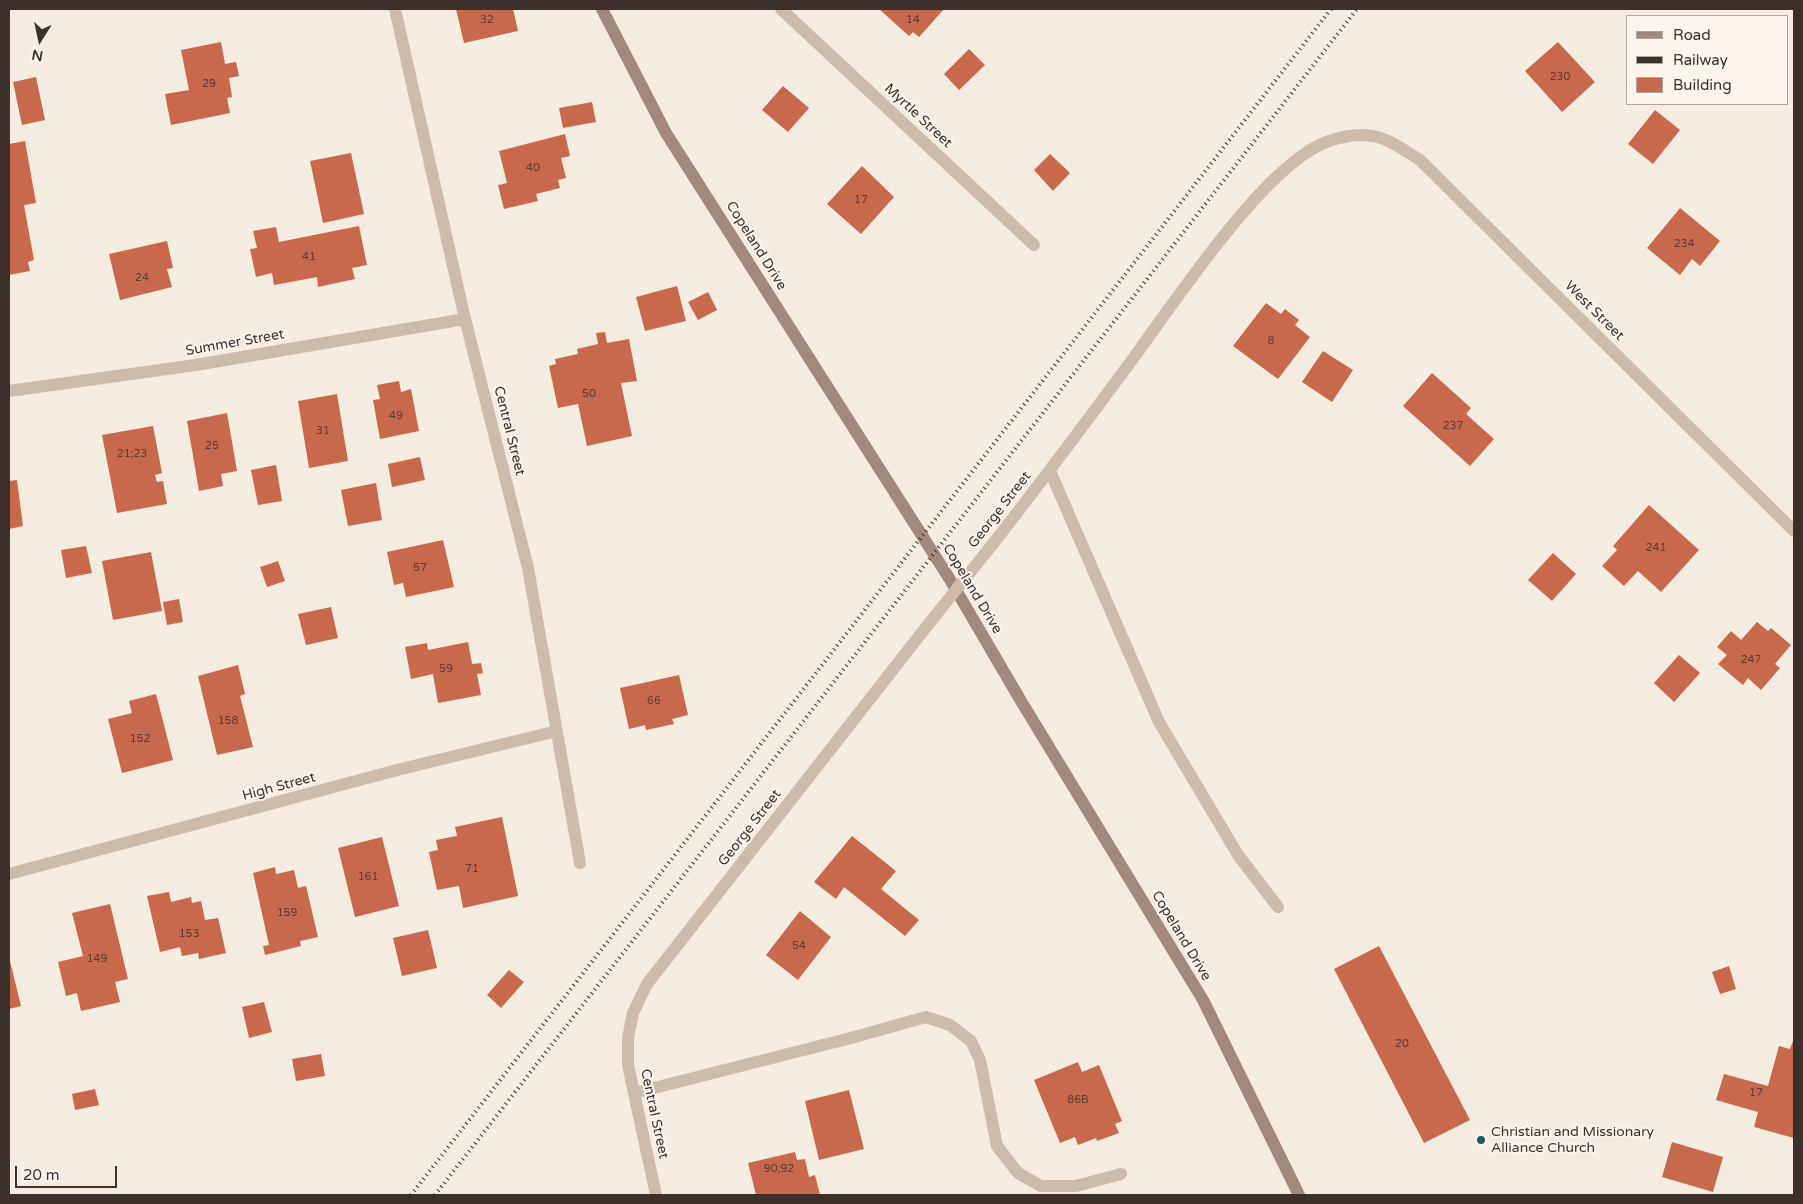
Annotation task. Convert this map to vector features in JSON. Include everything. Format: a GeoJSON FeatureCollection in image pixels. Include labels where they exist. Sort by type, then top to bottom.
{"type":"FeatureCollection","features":[{"type":"Feature","properties":{"kind":"main road","name":"Copeland Drive"},"geometry":{"type":"LineString","coordinates":[[602,9],[666,133],[949,578],[1021,701],[1203,1000],[1299,1195]]}},
{"type":"Feature","properties":{"kind":"street","name":"Central Street"},"geometry":{"type":"LineString","coordinates":[[395,9],[466,319],[528,568],[580,863]]}},
{"type":"Feature","properties":{"kind":"street","name":"Myrtle Street"},"geometry":{"type":"LineString","coordinates":[[781,9],[1034,245]]}},
{"type":"Feature","properties":{"kind":"street","name":"George Street"},"geometry":{"type":"LineString","coordinates":[[628,1038],[633,1013],[647,984],[1050,471],[1222,238],[1274,178],[1300,157],[1328,141],[1360,133]]}},
{"type":"Feature","properties":{"kind":"street","name":"West Street"},"geometry":{"type":"LineString","coordinates":[[1360,133],[1388,140],[1420,160],[1794,531]]}},
{"type":"Feature","properties":{"kind":"street","name":"Summer Street"},"geometry":{"type":"LineString","coordinates":[[9,391],[196,365],[466,319]]}},
{"type":"Feature","properties":{"kind":"street"},"geometry":{"type":"LineString","coordinates":[[1050,471],[1159,722],[1238,855],[1278,906]]}},
{"type":"Feature","properties":{"kind":"street","name":"High Street"},"geometry":{"type":"LineString","coordinates":[[9,874],[397,770],[557,731]]}},
{"type":"Feature","properties":{"kind":"street"},"geometry":{"type":"LineString","coordinates":[[634,1093],[926,1017],[950,1025],[970,1041],[980,1060],[997,1146],[1018,1172],[1041,1186],[1076,1186],[1121,1174]]}},
{"type":"Feature","properties":{"kind":"street","name":"Central Street"},"geometry":{"type":"LineString","coordinates":[[628,1038],[628,1065],[656,1195]]}},
{"type":"Feature","properties":{"kind":"building"},"geometry":{"type":"Polygon","coordinates":[[[456,9],[513,9],[518,31],[464,43],[456,9]]]}},
{"type":"Feature","properties":{"kind":"building"},"geometry":{"type":"Polygon","coordinates":[[[879,9],[944,9],[919,37],[913,32],[909,36],[879,9]]]}},
{"type":"Feature","properties":{"kind":"building"},"geometry":{"type":"Polygon","coordinates":[[[221,42],[225,64],[236,62],[239,76],[229,78],[232,97],[227,98],[230,113],[171,125],[165,94],[189,90],[181,50],[221,42]]]}},
{"type":"Feature","properties":{"kind":"building"},"geometry":{"type":"Polygon","coordinates":[[[1558,42],[1595,82],[1562,112],[1525,71],[1558,42]]]}},
{"type":"Feature","properties":{"kind":"building"},"geometry":{"type":"Polygon","coordinates":[[[969,49],[985,65],[959,90],[944,74],[969,49]]]}},
{"type":"Feature","properties":{"kind":"building"},"geometry":{"type":"Polygon","coordinates":[[[36,77],[45,120],[22,125],[13,82],[36,77]]]}},
{"type":"Feature","properties":{"kind":"building"},"geometry":{"type":"Polygon","coordinates":[[[783,86],[809,108],[788,132],[762,110],[783,86]]]}},
{"type":"Feature","properties":{"kind":"building"},"geometry":{"type":"Polygon","coordinates":[[[592,102],[596,122],[563,128],[559,108],[592,102]]]}},
{"type":"Feature","properties":{"kind":"building"},"geometry":{"type":"Polygon","coordinates":[[[1655,110],[1680,130],[1653,164],[1628,144],[1655,110]]]}},
{"type":"Feature","properties":{"kind":"building"},"geometry":{"type":"Polygon","coordinates":[[[565,134],[570,156],[561,158],[566,178],[558,180],[560,188],[536,194],[538,201],[504,209],[498,185],[507,183],[499,151],[565,134]]]}},
{"type":"Feature","properties":{"kind":"building"},"geometry":{"type":"Polygon","coordinates":[[[25,141],[36,203],[24,205],[34,260],[28,262],[30,271],[9,275],[9,144],[25,141]]]}},
{"type":"Feature","properties":{"kind":"building"},"geometry":{"type":"Polygon","coordinates":[[[351,153],[364,214],[323,223],[310,161],[351,153]]]}},
{"type":"Feature","properties":{"kind":"building"},"geometry":{"type":"Polygon","coordinates":[[[1050,154],[1070,173],[1053,191],[1034,170],[1050,154]]]}},
{"type":"Feature","properties":{"kind":"building"},"geometry":{"type":"Polygon","coordinates":[[[862,166],[894,197],[861,234],[827,204],[862,166]]]}},
{"type":"Feature","properties":{"kind":"building"},"geometry":{"type":"Polygon","coordinates":[[[1680,208],[1720,241],[1700,266],[1692,259],[1680,275],[1647,248],[1680,208]]]}},
{"type":"Feature","properties":{"kind":"building"},"geometry":{"type":"Polygon","coordinates":[[[359,226],[367,265],[352,268],[355,279],[318,287],[317,277],[274,285],[272,273],[256,277],[250,249],[257,248],[253,231],[276,227],[279,242],[359,226]]]}},
{"type":"Feature","properties":{"kind":"building"},"geometry":{"type":"Polygon","coordinates":[[[167,241],[173,268],[167,269],[172,287],[120,300],[109,254],[167,241]]]}},
{"type":"Feature","properties":{"kind":"building"},"geometry":{"type":"Polygon","coordinates":[[[677,286],[686,321],[645,331],[636,297],[677,286]]]}},
{"type":"Feature","properties":{"kind":"building"},"geometry":{"type":"Polygon","coordinates":[[[708,292],[717,310],[698,320],[688,302],[708,292]]]}},
{"type":"Feature","properties":{"kind":"building"},"geometry":{"type":"Polygon","coordinates":[[[1266,303],[1281,314],[1285,309],[1299,320],[1295,325],[1310,337],[1278,379],[1233,346],[1266,303]]]}},
{"type":"Feature","properties":{"kind":"building"},"geometry":{"type":"Polygon","coordinates":[[[605,332],[607,343],[629,339],[637,381],[621,383],[632,436],[587,446],[578,404],[558,408],[549,366],[556,364],[555,359],[578,354],[577,349],[598,344],[596,333],[605,332]]]}},
{"type":"Feature","properties":{"kind":"building"},"geometry":{"type":"Polygon","coordinates":[[[1323,351],[1353,370],[1332,402],[1302,382],[1323,351]]]}},
{"type":"Feature","properties":{"kind":"building"},"geometry":{"type":"Polygon","coordinates":[[[1432,373],[1471,408],[1466,414],[1494,439],[1470,466],[1403,406],[1432,373]]]}},
{"type":"Feature","properties":{"kind":"building"},"geometry":{"type":"Polygon","coordinates":[[[399,381],[401,392],[411,389],[419,431],[380,439],[373,400],[380,399],[377,385],[399,381]]]}},
{"type":"Feature","properties":{"kind":"building"},"geometry":{"type":"Polygon","coordinates":[[[337,394],[348,461],[309,468],[298,401],[337,394]]]}},
{"type":"Feature","properties":{"kind":"building"},"geometry":{"type":"Polygon","coordinates":[[[227,413],[237,471],[221,474],[223,486],[199,491],[187,421],[227,413]]]}},
{"type":"Feature","properties":{"kind":"building"},"geometry":{"type":"Polygon","coordinates":[[[153,426],[162,473],[155,475],[157,482],[163,481],[167,504],[117,513],[102,435],[153,426]]]}},
{"type":"Feature","properties":{"kind":"building"},"geometry":{"type":"Polygon","coordinates":[[[420,457],[425,480],[392,487],[388,464],[420,457]]]}},
{"type":"Feature","properties":{"kind":"building"},"geometry":{"type":"Polygon","coordinates":[[[276,465],[282,501],[258,505],[251,470],[276,465]]]}},
{"type":"Feature","properties":{"kind":"building"},"geometry":{"type":"Polygon","coordinates":[[[17,480],[23,526],[9,529],[9,481],[17,480]]]}},
{"type":"Feature","properties":{"kind":"building"},"geometry":{"type":"Polygon","coordinates":[[[376,483],[382,520],[348,526],[341,490],[376,483]]]}},
{"type":"Feature","properties":{"kind":"building"},"geometry":{"type":"Polygon","coordinates":[[[1649,505],[1699,550],[1661,592],[1638,571],[1624,586],[1602,566],[1617,550],[1613,546],[1649,505]]]}},
{"type":"Feature","properties":{"kind":"building"},"geometry":{"type":"Polygon","coordinates":[[[443,540],[454,587],[406,597],[403,583],[394,585],[387,552],[443,540]]]}},
{"type":"Feature","properties":{"kind":"building"},"geometry":{"type":"Polygon","coordinates":[[[86,546],[92,573],[66,578],[61,550],[86,546]]]}},
{"type":"Feature","properties":{"kind":"building"},"geometry":{"type":"Polygon","coordinates":[[[151,552],[162,611],[113,620],[102,561],[151,552]]]}},
{"type":"Feature","properties":{"kind":"building"},"geometry":{"type":"Polygon","coordinates":[[[1553,553],[1576,574],[1552,601],[1528,580],[1553,553]]]}},
{"type":"Feature","properties":{"kind":"building"},"geometry":{"type":"Polygon","coordinates":[[[278,561],[285,581],[267,587],[260,567],[278,561]]]}},
{"type":"Feature","properties":{"kind":"building"},"geometry":{"type":"Polygon","coordinates":[[[179,599],[183,622],[167,625],[163,602],[179,599]]]}},
{"type":"Feature","properties":{"kind":"building"},"geometry":{"type":"Polygon","coordinates":[[[331,607],[338,638],[306,645],[298,614],[331,607]]]}},
{"type":"Feature","properties":{"kind":"building"},"geometry":{"type":"Polygon","coordinates":[[[1757,622],[1768,631],[1771,628],[1791,645],[1775,664],[1780,668],[1761,690],[1748,678],[1743,685],[1718,664],[1727,655],[1717,647],[1731,631],[1741,640],[1757,622]]]}},
{"type":"Feature","properties":{"kind":"building"},"geometry":{"type":"Polygon","coordinates":[[[468,642],[472,664],[481,663],[483,673],[477,674],[481,695],[438,703],[433,674],[411,679],[405,647],[427,643],[428,650],[468,642]]]}},
{"type":"Feature","properties":{"kind":"building"},"geometry":{"type":"Polygon","coordinates":[[[1679,655],[1700,673],[1674,702],[1654,683],[1679,655]]]}},
{"type":"Feature","properties":{"kind":"building"},"geometry":{"type":"Polygon","coordinates":[[[238,665],[245,694],[240,696],[253,747],[217,755],[198,676],[238,665]]]}},
{"type":"Feature","properties":{"kind":"building"},"geometry":{"type":"Polygon","coordinates":[[[679,675],[688,715],[672,719],[674,724],[646,730],[645,725],[629,729],[620,688],[679,675]]]}},
{"type":"Feature","properties":{"kind":"building"},"geometry":{"type":"Polygon","coordinates":[[[156,694],[173,760],[122,773],[108,719],[132,713],[129,701],[156,694]]]}},
{"type":"Feature","properties":{"kind":"building"},"geometry":{"type":"Polygon","coordinates":[[[502,817],[518,896],[463,908],[459,886],[437,890],[429,852],[438,850],[436,840],[457,836],[455,827],[502,817]]]}},
{"type":"Feature","properties":{"kind":"building"},"geometry":{"type":"Polygon","coordinates":[[[852,836],[896,871],[881,889],[919,920],[905,936],[844,887],[836,899],[814,882],[852,836]]]}},
{"type":"Feature","properties":{"kind":"building"},"geometry":{"type":"Polygon","coordinates":[[[382,837],[399,906],[355,917],[338,848],[382,837]]]}},
{"type":"Feature","properties":{"kind":"building"},"geometry":{"type":"Polygon","coordinates":[[[275,867],[276,874],[294,870],[298,888],[306,886],[318,937],[300,941],[301,946],[265,955],[263,946],[269,945],[253,873],[275,867]]]}},
{"type":"Feature","properties":{"kind":"building"},"geometry":{"type":"Polygon","coordinates":[[[169,892],[171,902],[191,897],[192,903],[201,901],[205,920],[218,918],[226,953],[199,959],[198,953],[182,956],[180,947],[160,952],[147,896],[169,892]]]}},
{"type":"Feature","properties":{"kind":"building"},"geometry":{"type":"Polygon","coordinates":[[[110,904],[128,979],[115,982],[120,1002],[81,1011],[77,993],[66,996],[58,962],[83,956],[72,913],[110,904]]]}},
{"type":"Feature","properties":{"kind":"building"},"geometry":{"type":"Polygon","coordinates":[[[800,911],[831,937],[798,980],[766,955],[800,911]]]}},
{"type":"Feature","properties":{"kind":"building"},"geometry":{"type":"Polygon","coordinates":[[[428,930],[437,968],[402,976],[393,938],[428,930]]]}},
{"type":"Feature","properties":{"kind":"building"},"geometry":{"type":"Polygon","coordinates":[[[1379,946],[1470,1120],[1424,1143],[1334,969],[1379,946]]]}},
{"type":"Feature","properties":{"kind":"building"},"geometry":{"type":"Polygon","coordinates":[[[9,957],[21,1006],[9,1009],[9,957]]]}},
{"type":"Feature","properties":{"kind":"building"},"geometry":{"type":"Polygon","coordinates":[[[1729,966],[1736,989],[1720,994],[1712,972],[1729,966]]]}},
{"type":"Feature","properties":{"kind":"building"},"geometry":{"type":"Polygon","coordinates":[[[509,970],[524,982],[501,1008],[487,995],[509,970]]]}},
{"type":"Feature","properties":{"kind":"building"},"geometry":{"type":"Polygon","coordinates":[[[264,1002],[272,1032],[249,1038],[242,1007],[264,1002]]]}},
{"type":"Feature","properties":{"kind":"building"},"geometry":{"type":"Polygon","coordinates":[[[1794,1038],[1794,1138],[1754,1127],[1758,1112],[1716,1100],[1724,1074],[1768,1086],[1779,1046],[1790,1049],[1794,1038]]]}},
{"type":"Feature","properties":{"kind":"building"},"geometry":{"type":"Polygon","coordinates":[[[321,1054],[325,1076],[296,1081],[292,1059],[321,1054]]]}},
{"type":"Feature","properties":{"kind":"building"},"geometry":{"type":"Polygon","coordinates":[[[1078,1062],[1082,1072],[1099,1065],[1122,1121],[1115,1124],[1119,1133],[1097,1141],[1096,1138],[1078,1145],[1075,1137],[1060,1143],[1034,1080],[1078,1062]]]}},
{"type":"Feature","properties":{"kind":"building"},"geometry":{"type":"Polygon","coordinates":[[[95,1089],[99,1105],[75,1110],[72,1094],[95,1089]]]}},
{"type":"Feature","properties":{"kind":"building"},"geometry":{"type":"Polygon","coordinates":[[[849,1090],[864,1149],[819,1160],[805,1101],[849,1090]]]}},
{"type":"Feature","properties":{"kind":"building"},"geometry":{"type":"Polygon","coordinates":[[[1672,1142],[1723,1157],[1713,1192],[1662,1177],[1672,1142]]]}},
{"type":"Feature","properties":{"kind":"building"},"geometry":{"type":"Polygon","coordinates":[[[795,1152],[797,1160],[805,1159],[809,1177],[815,1175],[820,1195],[756,1195],[748,1163],[795,1152]]]}},
{"type":"Feature","properties":{"kind":"railway"},"geometry":{"type":"LineString","coordinates":[[411,1195],[1331,9]]}},
{"type":"Feature","properties":{"kind":"railway"},"geometry":{"type":"LineString","coordinates":[[435,1195],[1357,9]]}},
{"type":"Feature","properties":{"kind":"place","name":"Christian and Missionary Alliance Church"},"geometry":{"type":"Point","coordinates":[1481,1140]}}]}
